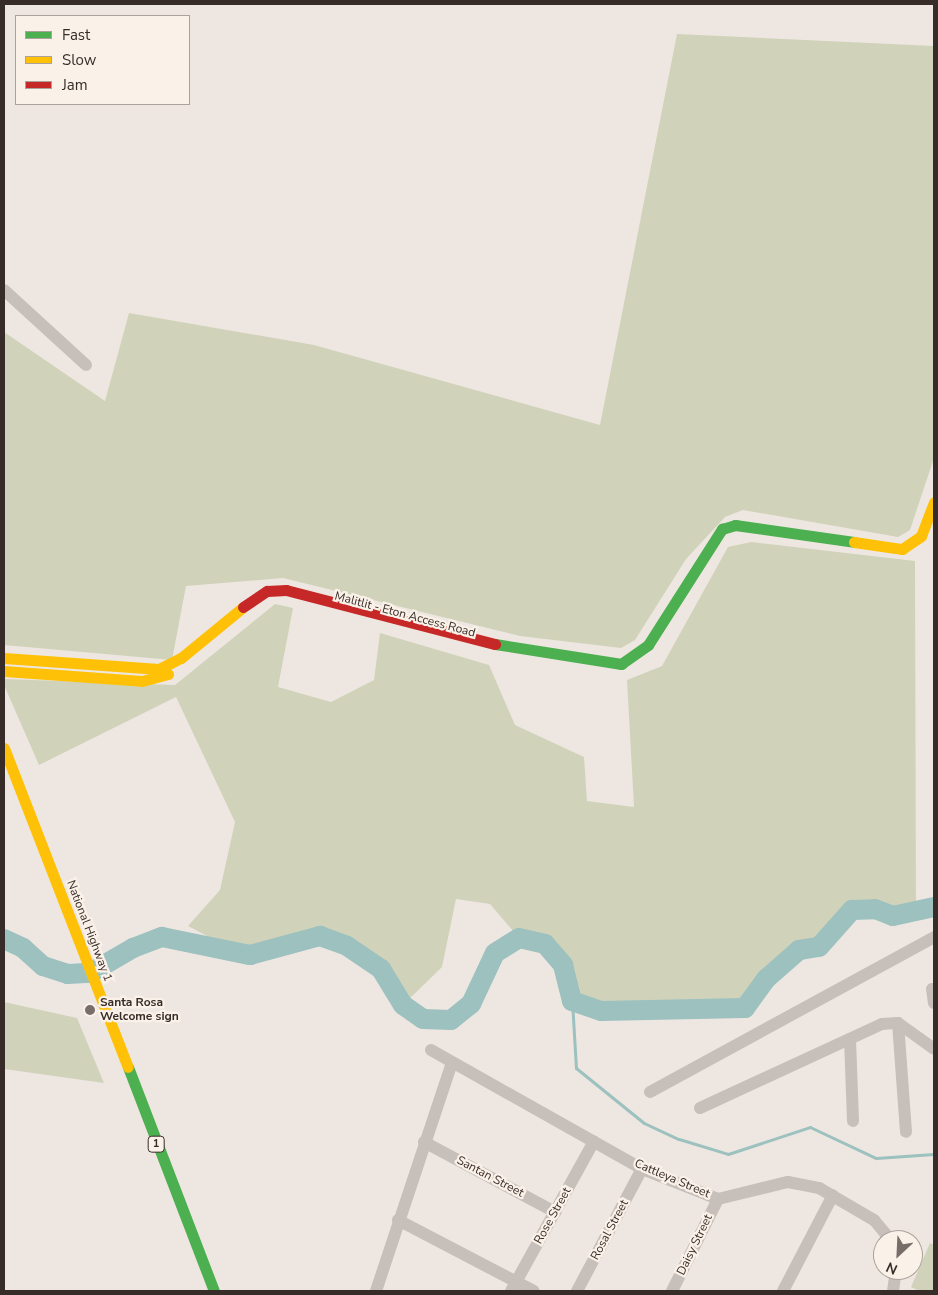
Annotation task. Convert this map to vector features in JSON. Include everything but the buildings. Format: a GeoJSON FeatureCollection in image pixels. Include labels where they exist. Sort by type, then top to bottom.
{"type":"FeatureCollection","features":[{"type":"Feature","properties":{"kind":"main road","name":"Malitlit - Eton Access Road"},"geometry":{"type":"LineString","coordinates":[[4,658],[159,669],[181,658],[252,599],[267,590],[286,590],[511,648],[621,664],[648,646],[713,538],[735,525],[752,529],[902,549],[921,536],[934,502]]}},
{"type":"Feature","properties":{"kind":"main road","name":"Malitlit - Eton Access Road"},"geometry":{"type":"LineString","coordinates":[[4,671],[142,681],[162,677],[185,665],[260,605],[280,599],[512,658],[620,673],[645,664],[720,544],[752,529]]}},
{"type":"Feature","properties":{"kind":"main road"},"geometry":{"type":"LineString","coordinates":[[58,661],[61,675]]}},
{"type":"Feature","properties":{"kind":"main road","name":"National Highway 1"},"geometry":{"type":"LineString","coordinates":[[4,748],[214,1291]]}},
{"type":"Feature","properties":{"kind":"street"},"geometry":{"type":"LineString","coordinates":[[4,290],[86,365]]}},
{"type":"Feature","properties":{"kind":"street"},"geometry":{"type":"LineString","coordinates":[[650,1092],[934,937]]}},
{"type":"Feature","properties":{"kind":"street"},"geometry":{"type":"LineString","coordinates":[[932,988],[934,1003]]}},
{"type":"Feature","properties":{"kind":"street"},"geometry":{"type":"LineString","coordinates":[[898,1023],[906,1132]]}},
{"type":"Feature","properties":{"kind":"street"},"geometry":{"type":"LineString","coordinates":[[700,1108],[882,1024],[898,1023],[934,1049]]}},
{"type":"Feature","properties":{"kind":"street"},"geometry":{"type":"LineString","coordinates":[[850,1039],[853,1121]]}},
{"type":"Feature","properties":{"kind":"street","name":"Cattleya Street"},"geometry":{"type":"LineString","coordinates":[[431,1050],[642,1169],[718,1199],[788,1182],[834,1195],[874,1220],[882,1230]]}},
{"type":"Feature","properties":{"kind":"street"},"geometry":{"type":"LineString","coordinates":[[376,1291],[424,1142],[452,1063]]}},
{"type":"Feature","properties":{"kind":"street","name":"Rose Street"},"geometry":{"type":"LineString","coordinates":[[513,1287],[594,1141]]}},
{"type":"Feature","properties":{"kind":"street","name":"Santan Street"},"geometry":{"type":"LineString","coordinates":[[424,1142],[555,1212]]}},
{"type":"Feature","properties":{"kind":"street","name":"Rosal Street"},"geometry":{"type":"LineString","coordinates":[[577,1291],[642,1169]]}},
{"type":"Feature","properties":{"kind":"street"},"geometry":{"type":"LineString","coordinates":[[783,1291],[834,1195]]}},
{"type":"Feature","properties":{"kind":"street","name":"Daisy Street"},"geometry":{"type":"LineString","coordinates":[[672,1291],[718,1199]]}},
{"type":"Feature","properties":{"kind":"street"},"geometry":{"type":"LineString","coordinates":[[398,1220],[513,1287],[534,1291]]}},
{"type":"Feature","properties":{"kind":"green space"},"geometry":{"type":"Polygon","coordinates":[[[677,34],[934,46],[934,458],[910,530],[898,537],[743,510],[725,517],[686,559],[635,640],[621,648],[520,636],[283,578],[186,586],[172,660],[4,645],[4,332],[105,401],[129,313],[314,345],[600,425],[677,34]]]}},
{"type":"Feature","properties":{"kind":"green space"},"geometry":{"type":"Polygon","coordinates":[[[751,542],[915,561],[916,910],[893,916],[875,909],[852,910],[819,947],[799,950],[766,979],[745,1008],[601,1011],[572,1001],[563,965],[545,944],[519,938],[490,904],[456,899],[442,967],[403,1005],[381,969],[347,946],[320,936],[250,955],[230,948],[188,926],[220,890],[235,822],[176,697],[39,765],[4,685],[4,679],[175,685],[275,604],[293,608],[278,687],[331,702],[374,680],[380,633],[489,665],[515,725],[584,757],[587,801],[634,807],[627,680],[662,666],[728,547],[751,542]]]}},
{"type":"Feature","properties":{"kind":"green space"},"geometry":{"type":"Polygon","coordinates":[[[4,1002],[77,1018],[104,1083],[4,1069],[4,1002]]]}},
{"type":"Feature","properties":{"kind":"green space"},"geometry":{"type":"Polygon","coordinates":[[[930,1243],[934,1245],[934,1291],[919,1291],[911,1287],[914,1280],[923,1280],[923,1259],[930,1243]]]}},
{"type":"Feature","properties":{"kind":"waterway"},"geometry":{"type":"LineString","coordinates":[[4,939],[23,948],[43,966],[68,974],[90,973],[133,948],[162,937],[250,955],[320,936],[347,946],[381,969],[403,1005],[423,1019],[451,1020],[471,1004],[495,953],[519,938],[545,944],[563,965],[572,1001],[601,1011],[745,1008],[766,979],[799,950],[819,947],[852,910],[875,909],[893,916],[934,907]]}},
{"type":"Feature","properties":{"kind":"waterway"},"geometry":{"type":"LineString","coordinates":[[572,1001],[576,1068],[644,1123],[679,1139],[728,1154],[810,1127],[876,1158],[934,1154]]}},
{"type":"Feature","properties":{"kind":"traffic: fast"},"geometry":{"type":"LineString","coordinates":[[495,644],[621,664],[648,645],[722,529],[735,525],[854,542]]}},
{"type":"Feature","properties":{"kind":"traffic: fast"},"geometry":{"type":"LineString","coordinates":[[128,1067],[214,1291]]}},
{"type":"Feature","properties":{"kind":"traffic: slow"},"geometry":{"type":"LineString","coordinates":[[854,542],[902,549],[921,536],[934,502]]}},
{"type":"Feature","properties":{"kind":"traffic: slow"},"geometry":{"type":"LineString","coordinates":[[4,658],[159,669],[181,658],[243,607]]}},
{"type":"Feature","properties":{"kind":"traffic: slow"},"geometry":{"type":"LineString","coordinates":[[4,671],[142,681],[168,674]]}},
{"type":"Feature","properties":{"kind":"traffic: slow"},"geometry":{"type":"LineString","coordinates":[[4,748],[128,1067]]}},
{"type":"Feature","properties":{"kind":"traffic: jam"},"geometry":{"type":"LineString","coordinates":[[243,607],[267,591],[286,590],[495,644]]}},
{"type":"Feature","properties":{"kind":"place","name":"Santa Rosa Welcome sign"},"geometry":{"type":"Point","coordinates":[90,1010]}}]}
